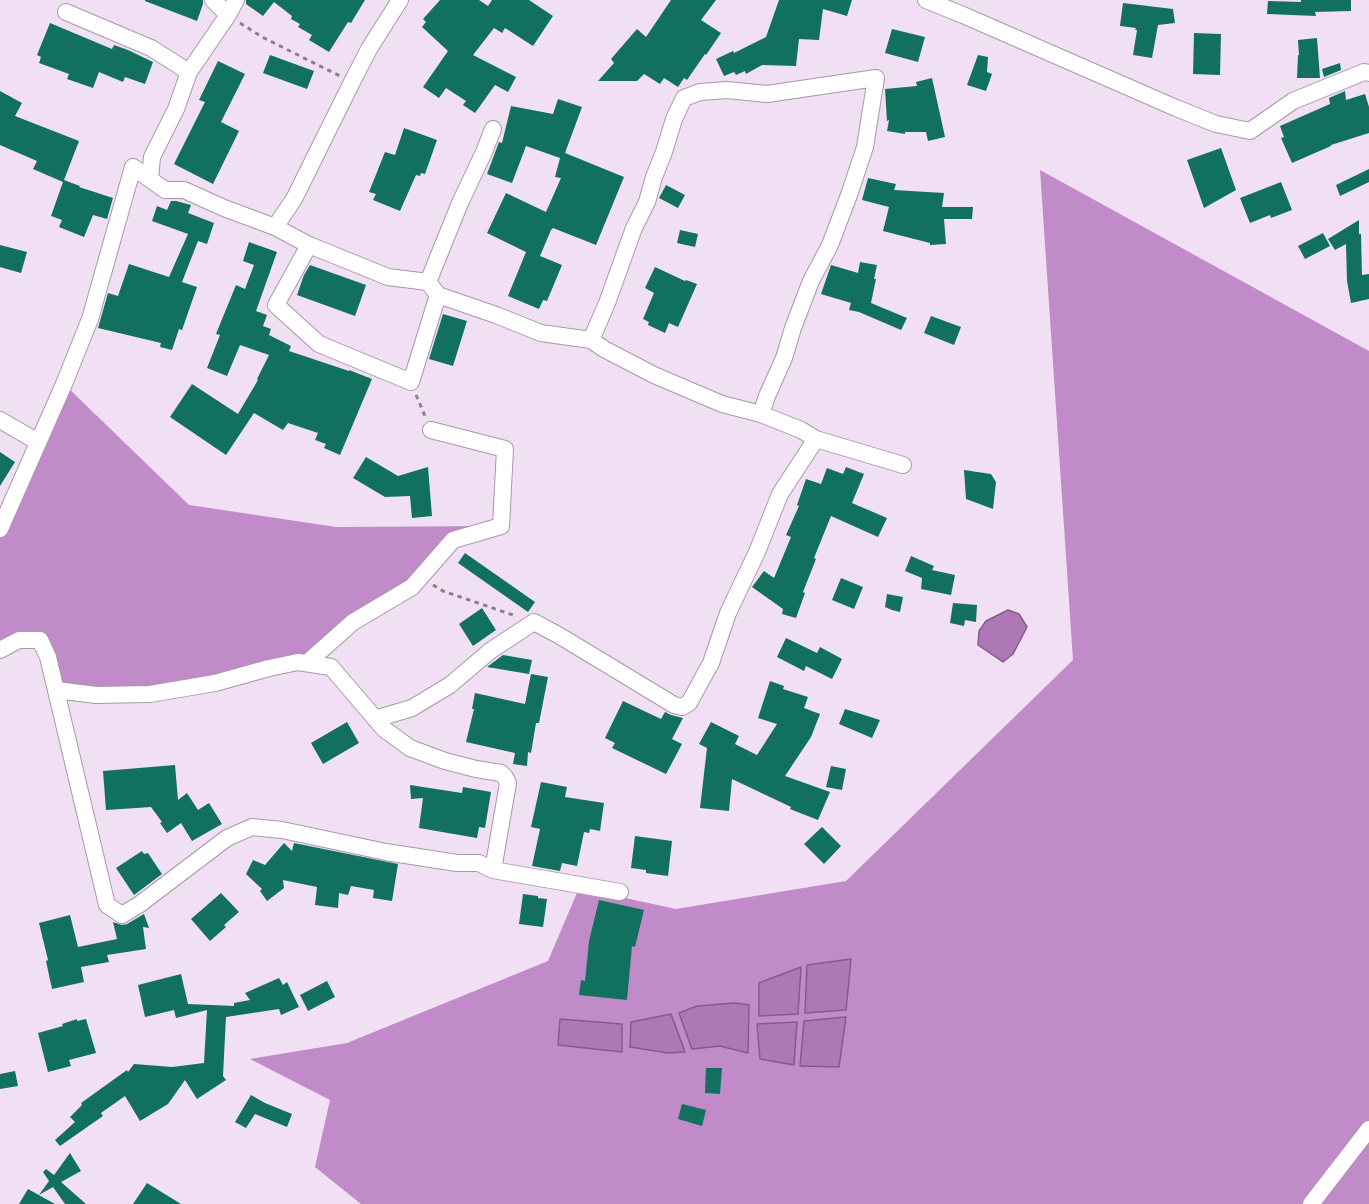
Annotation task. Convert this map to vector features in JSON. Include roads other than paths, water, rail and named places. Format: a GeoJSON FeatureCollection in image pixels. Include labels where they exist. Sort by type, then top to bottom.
{"type":"FeatureCollection","features":[{"type":"Feature","properties":{"kind":"street"},"geometry":{"type":"LineString","coordinates":[[150,179],[152,157],[176,109],[189,72],[232,7],[213,0]]}},
{"type":"Feature","properties":{"kind":"street"},"geometry":{"type":"LineString","coordinates":[[275,227],[294,199],[369,49],[400,0]]}},
{"type":"Feature","properties":{"kind":"street"},"geometry":{"type":"LineString","coordinates":[[926,0],[1176,108],[1216,124],[1250,131],[1293,101],[1364,72],[1369,73]]}},
{"type":"Feature","properties":{"kind":"street"},"geometry":{"type":"LineString","coordinates":[[66,12],[151,48],[189,72]]}},
{"type":"Feature","properties":{"kind":"street"},"geometry":{"type":"LineString","coordinates":[[591,340],[634,228],[647,202],[674,119],[684,98],[700,92],[727,90],[767,94],[876,78],[865,147],[849,195],[830,245],[811,281],[784,358],[761,414]]}},
{"type":"Feature","properties":{"kind":"street"},"geometry":{"type":"LineString","coordinates":[[309,245],[276,305],[319,345],[411,382],[433,289],[460,203],[493,129]]}},
{"type":"Feature","properties":{"kind":"street"},"geometry":{"type":"LineString","coordinates":[[0,529],[90,319],[133,166],[165,190],[184,190],[388,277],[433,289],[541,333],[591,340],[654,375],[722,404],[761,414],[801,430],[816,439],[903,465]]}},
{"type":"Feature","properties":{"kind":"street"},"geometry":{"type":"LineString","coordinates":[[0,420],[38,442]]}},
{"type":"Feature","properties":{"kind":"street"},"geometry":{"type":"LineString","coordinates":[[308,663],[353,622],[412,587],[453,540],[501,526],[505,449],[430,430]]}},
{"type":"Feature","properties":{"kind":"street"},"geometry":{"type":"LineString","coordinates":[[375,719],[412,708],[450,685],[490,651],[534,622],[674,705],[682,707],[689,703],[711,663],[728,613],[757,552],[780,494],[816,439]]}},
{"type":"Feature","properties":{"kind":"street"},"geometry":{"type":"LineString","coordinates":[[0,650],[19,640],[40,640],[48,657],[107,905],[122,915],[228,838],[252,827],[282,830],[386,852],[457,863],[479,863],[493,870],[620,892]]}},
{"type":"Feature","properties":{"kind":"street"},"geometry":{"type":"LineString","coordinates":[[56,690],[96,695],[150,694],[215,683],[298,662],[331,667],[384,729],[410,748],[445,761],[501,773],[505,777],[508,783],[493,870]]}},
{"type":"Feature","properties":{"kind":"street"},"geometry":{"type":"LineString","coordinates":[[1311,1204],[1369,1129]]}}]}
